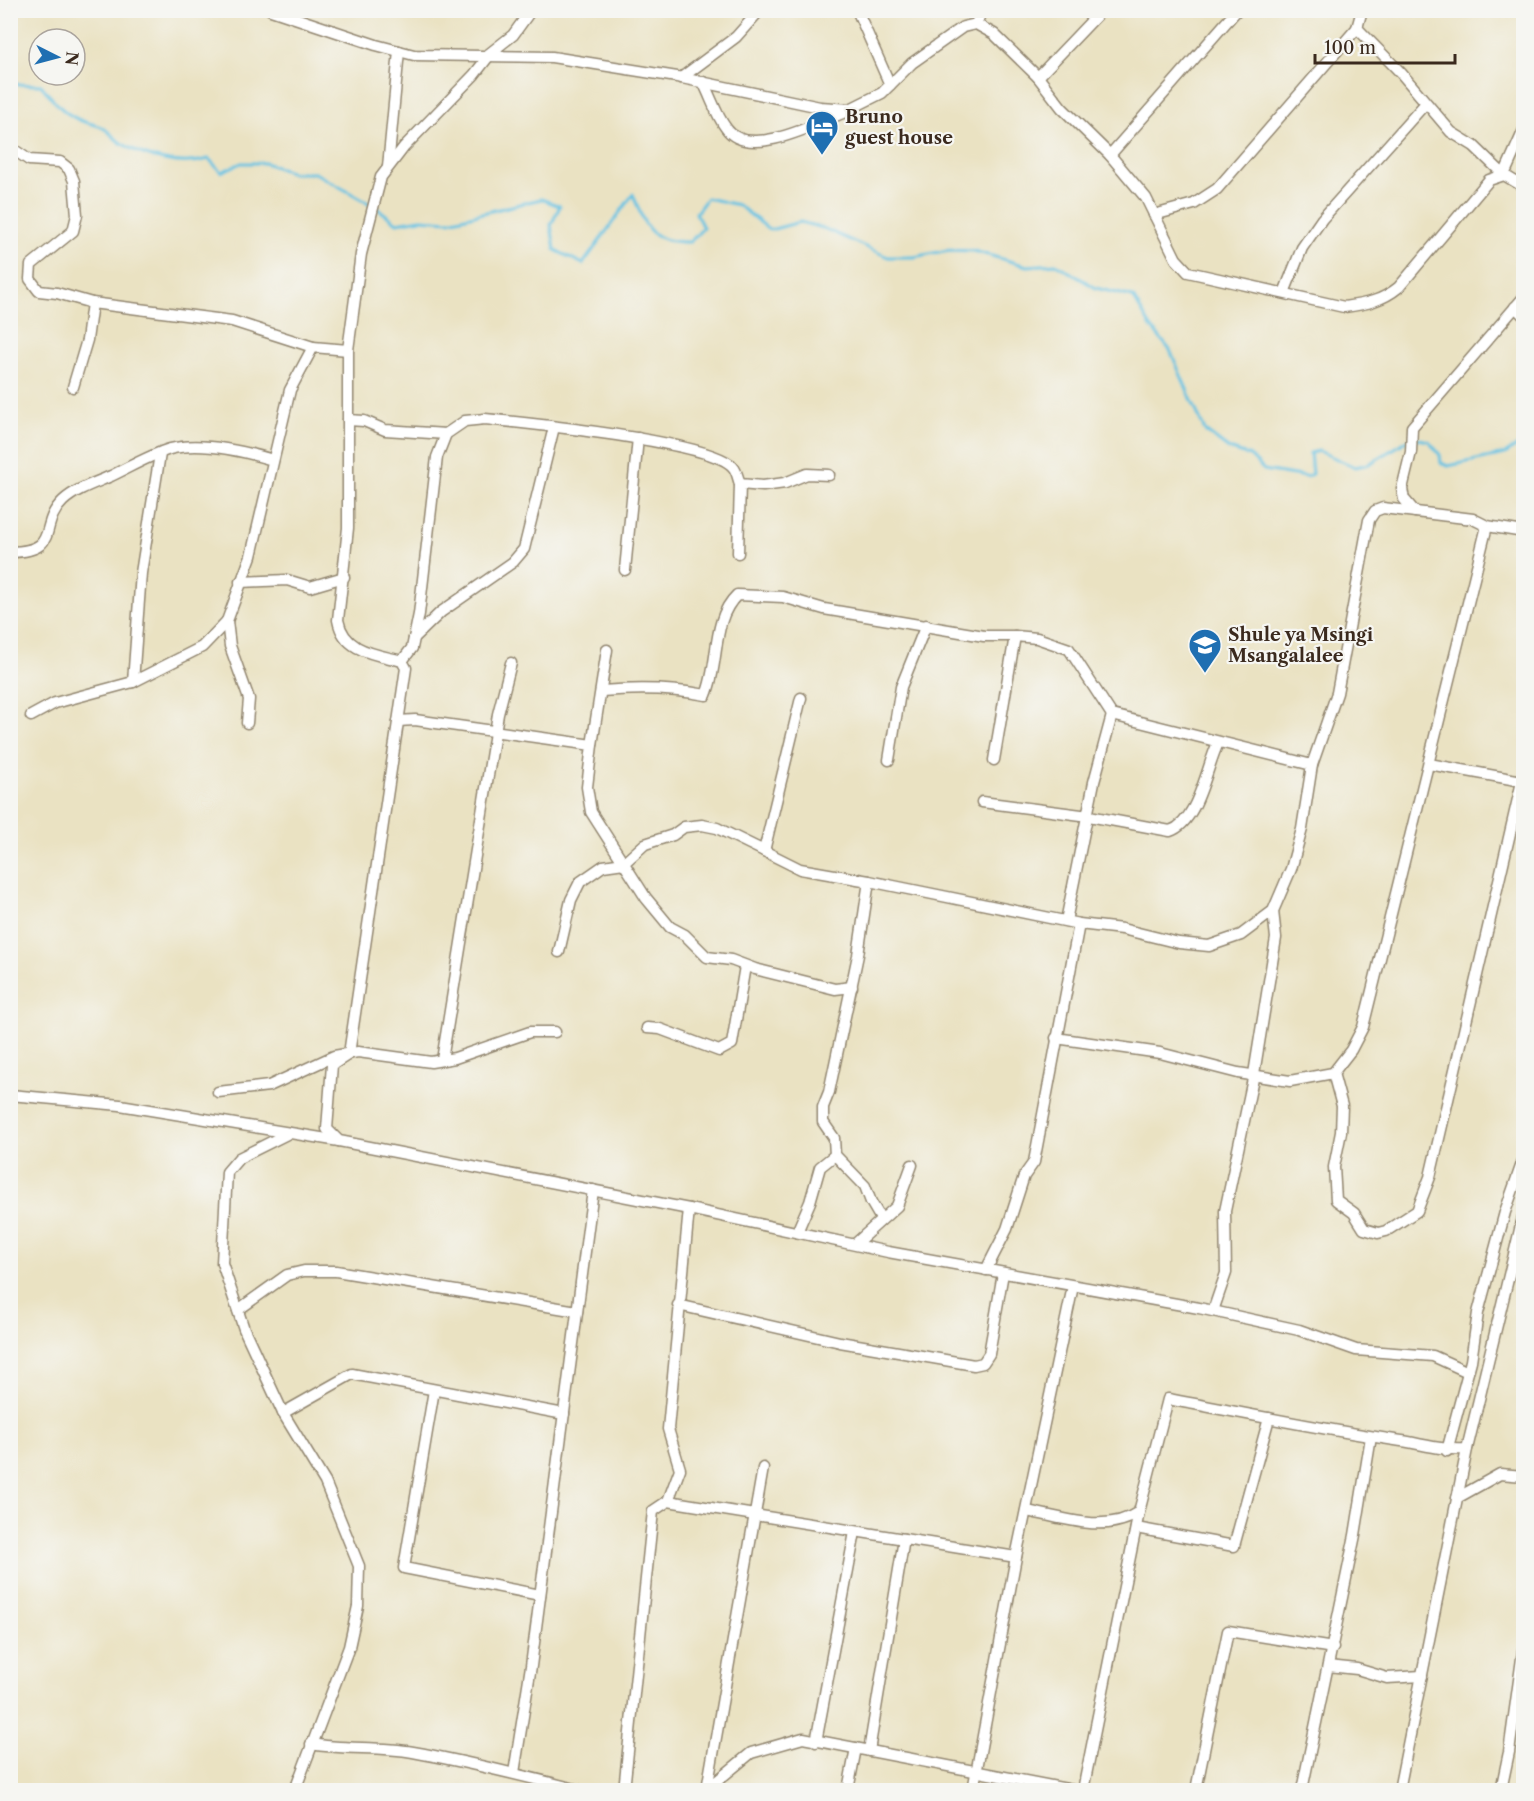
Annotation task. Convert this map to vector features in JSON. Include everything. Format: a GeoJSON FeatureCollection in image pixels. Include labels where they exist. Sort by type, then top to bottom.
{"type":"FeatureCollection","features":[{"type":"Feature","properties":{"kind":"street"},"geometry":{"type":"LineString","coordinates":[[271,10],[414,55],[552,57],[703,82],[820,107],[850,109]]}},
{"type":"Feature","properties":{"kind":"street"},"geometry":{"type":"LineString","coordinates":[[350,1054],[406,668],[402,662],[355,648],[340,634],[338,620],[348,528],[348,350],[361,254],[381,177],[486,57],[513,35],[531,10]]}},
{"type":"Feature","properties":{"kind":"street"},"geometry":{"type":"LineString","coordinates":[[681,78],[736,37],[760,10]]}},
{"type":"Feature","properties":{"kind":"street"},"geometry":{"type":"LineString","coordinates":[[857,10],[890,85]]}},
{"type":"Feature","properties":{"kind":"street"},"geometry":{"type":"LineString","coordinates":[[976,24],[982,10]]}},
{"type":"Feature","properties":{"kind":"street"},"geometry":{"type":"LineString","coordinates":[[1038,77],[1102,10]]}},
{"type":"Feature","properties":{"kind":"street"},"geometry":{"type":"LineString","coordinates":[[1110,155],[1237,10]]}},
{"type":"Feature","properties":{"kind":"street"},"geometry":{"type":"LineString","coordinates":[[1154,215],[1194,204],[1217,189],[1357,28],[1362,10]]}},
{"type":"Feature","properties":{"kind":"street"},"geometry":{"type":"LineString","coordinates":[[703,82],[726,129],[738,139],[763,141],[817,126],[864,104],[890,85],[912,63],[963,27],[976,24],[994,34],[1038,77],[1062,108],[1110,155],[1146,198],[1176,260],[1188,272],[1344,307],[1370,304],[1386,298],[1399,287],[1489,180],[1504,175],[1524,130]]}},
{"type":"Feature","properties":{"kind":"street"},"geometry":{"type":"LineString","coordinates":[[1357,28],[1401,73],[1425,105],[1450,132],[1474,146],[1504,175],[1524,187]]}},
{"type":"Feature","properties":{"kind":"street"},"geometry":{"type":"LineString","coordinates":[[388,167],[399,51]]}},
{"type":"Feature","properties":{"kind":"street"},"geometry":{"type":"LineString","coordinates":[[1284,293],[1302,248],[1322,219],[1425,105]]}},
{"type":"Feature","properties":{"kind":"street"},"geometry":{"type":"LineString","coordinates":[[10,147],[29,159],[60,162],[69,169],[74,181],[77,216],[73,231],[31,265],[33,285],[39,291],[57,292],[92,303],[211,317],[253,326],[314,347],[348,350]]}},
{"type":"Feature","properties":{"kind":"street"},"geometry":{"type":"LineString","coordinates":[[1415,512],[1404,499],[1402,489],[1412,446],[1412,427],[1524,297]]}},
{"type":"Feature","properties":{"kind":"street"},"geometry":{"type":"LineString","coordinates":[[73,387],[87,340],[92,303]]}},
{"type":"Feature","properties":{"kind":"street"},"geometry":{"type":"LineString","coordinates":[[1515,307],[1524,316]]}},
{"type":"Feature","properties":{"kind":"street"},"geometry":{"type":"LineString","coordinates":[[247,723],[249,699],[230,646],[227,621],[251,556],[290,390],[314,347]]}},
{"type":"Feature","properties":{"kind":"street"},"geometry":{"type":"LineString","coordinates":[[402,662],[412,648],[419,614],[437,457],[446,434],[465,421],[485,419],[638,438],[714,455],[733,466],[740,484],[738,553]]}},
{"type":"Feature","properties":{"kind":"street"},"geometry":{"type":"LineString","coordinates":[[348,420],[364,421],[385,430],[446,434]]}},
{"type":"Feature","properties":{"kind":"street"},"geometry":{"type":"LineString","coordinates":[[414,638],[441,612],[513,562],[524,549],[554,428]]}},
{"type":"Feature","properties":{"kind":"street"},"geometry":{"type":"LineString","coordinates":[[625,570],[638,438]]}},
{"type":"Feature","properties":{"kind":"street"},"geometry":{"type":"LineString","coordinates":[[10,552],[30,552],[43,544],[56,510],[79,490],[160,454],[182,447],[207,448],[254,454],[273,460]]}},
{"type":"Feature","properties":{"kind":"street"},"geometry":{"type":"LineString","coordinates":[[133,682],[141,573],[160,454]]}},
{"type":"Feature","properties":{"kind":"street"},"geometry":{"type":"LineString","coordinates":[[740,484],[763,486],[785,483],[807,474],[829,475]]}},
{"type":"Feature","properties":{"kind":"street"},"geometry":{"type":"LineString","coordinates":[[1213,1311],[1226,1273],[1225,1211],[1254,1074],[1276,938],[1273,911],[1291,869],[1302,829],[1312,765],[1337,693],[1369,520],[1375,511],[1383,508],[1473,519],[1487,526],[1524,532]]}},
{"type":"Feature","properties":{"kind":"street"},"geometry":{"type":"LineString","coordinates":[[1056,1038],[1160,1053],[1238,1072],[1290,1081],[1333,1073],[1351,1050],[1363,1027],[1487,526]]}},
{"type":"Feature","properties":{"kind":"street"},"geometry":{"type":"LineString","coordinates":[[240,582],[287,580],[310,587],[344,577]]}},
{"type":"Feature","properties":{"kind":"street"},"geometry":{"type":"LineString","coordinates":[[601,691],[633,689],[685,691],[706,695],[712,682],[722,617],[726,606],[737,595],[783,597],[824,609],[914,625],[926,625],[984,636],[1037,638],[1069,649],[1112,715],[1312,765]]}},
{"type":"Feature","properties":{"kind":"street"},"geometry":{"type":"LineString","coordinates":[[31,716],[55,703],[133,682],[202,647],[227,621]]}},
{"type":"Feature","properties":{"kind":"street"},"geometry":{"type":"LineString","coordinates":[[889,759],[901,687],[926,625]]}},
{"type":"Feature","properties":{"kind":"street"},"geometry":{"type":"LineString","coordinates":[[994,760],[1015,636]]}},
{"type":"Feature","properties":{"kind":"street"},"geometry":{"type":"LineString","coordinates":[[607,650],[587,787],[591,812],[669,927],[685,935],[707,957],[731,960],[745,966],[835,989],[852,987]]}},
{"type":"Feature","properties":{"kind":"street"},"geometry":{"type":"LineString","coordinates":[[442,1060],[496,731],[511,663]]}},
{"type":"Feature","properties":{"kind":"street"},"geometry":{"type":"LineString","coordinates":[[764,851],[801,698]]}},
{"type":"Feature","properties":{"kind":"street"},"geometry":{"type":"LineString","coordinates":[[1066,921],[1089,816],[1094,782],[1112,715]]}},
{"type":"Feature","properties":{"kind":"street"},"geometry":{"type":"LineString","coordinates":[[398,721],[415,720],[592,745]]}},
{"type":"Feature","properties":{"kind":"street"},"geometry":{"type":"LineString","coordinates":[[982,802],[1089,816],[1170,831],[1181,828],[1191,814],[1218,743]]}},
{"type":"Feature","properties":{"kind":"street"},"geometry":{"type":"LineString","coordinates":[[1333,1073],[1342,1106],[1341,1132],[1334,1167],[1336,1200],[1354,1213],[1364,1229],[1378,1233],[1386,1231],[1417,1211],[1430,1177],[1523,777],[1429,764]]}},
{"type":"Feature","properties":{"kind":"street"},"geometry":{"type":"LineString","coordinates":[[559,952],[571,900],[580,882],[603,866],[624,863],[645,844],[673,835],[684,827],[702,825],[717,828],[800,869],[1079,924],[1122,929],[1179,943],[1209,946],[1241,935],[1273,911]]}},
{"type":"Feature","properties":{"kind":"street"},"geometry":{"type":"LineString","coordinates":[[869,881],[852,987],[823,1107],[823,1122],[834,1138],[835,1155],[865,1186],[881,1219]]}},
{"type":"Feature","properties":{"kind":"street"},"geometry":{"type":"LineString","coordinates":[[986,1270],[1007,1229],[1024,1176],[1034,1162],[1079,924]]}},
{"type":"Feature","properties":{"kind":"street"},"geometry":{"type":"LineString","coordinates":[[647,1028],[660,1029],[719,1051],[732,1044],[745,966]]}},
{"type":"Feature","properties":{"kind":"street"},"geometry":{"type":"LineString","coordinates":[[218,1092],[269,1086],[334,1056],[358,1052],[431,1062],[530,1032],[555,1032]]}},
{"type":"Feature","properties":{"kind":"street"},"geometry":{"type":"LineString","coordinates":[[339,1141],[327,1129],[332,1065],[350,1054]]}},
{"type":"Feature","properties":{"kind":"street"},"geometry":{"type":"LineString","coordinates":[[10,1095],[120,1105],[339,1141],[986,1270],[1213,1311],[1299,1330],[1356,1350],[1433,1356],[1468,1372]]}},
{"type":"Feature","properties":{"kind":"street"},"geometry":{"type":"LineString","coordinates":[[290,1133],[239,1158],[227,1172],[222,1263],[238,1310],[283,1413],[325,1482],[359,1566],[358,1606],[349,1647],[295,1791]]}},
{"type":"Feature","properties":{"kind":"street"},"geometry":{"type":"LineString","coordinates":[[797,1232],[810,1202],[820,1167],[835,1155]]}},
{"type":"Feature","properties":{"kind":"street"},"geometry":{"type":"LineString","coordinates":[[1447,1451],[1468,1372],[1478,1313],[1505,1212],[1524,1158]]}},
{"type":"Feature","properties":{"kind":"street"},"geometry":{"type":"LineString","coordinates":[[855,1244],[897,1206],[912,1165]]}},
{"type":"Feature","properties":{"kind":"street"},"geometry":{"type":"LineString","coordinates":[[513,1773],[540,1595],[593,1190]]}},
{"type":"Feature","properties":{"kind":"street"},"geometry":{"type":"LineString","coordinates":[[624,1791],[653,1511],[668,1501],[680,1469],[668,1429],[678,1305],[689,1209]]}},
{"type":"Feature","properties":{"kind":"street"},"geometry":{"type":"LineString","coordinates":[[1399,1791],[1467,1449],[1524,1213]]}},
{"type":"Feature","properties":{"kind":"street"},"geometry":{"type":"LineString","coordinates":[[238,1310],[287,1275],[304,1271],[336,1271],[577,1311]]}},
{"type":"Feature","properties":{"kind":"street"},"geometry":{"type":"LineString","coordinates":[[678,1305],[840,1342],[974,1365],[983,1363],[989,1354],[1003,1273]]}},
{"type":"Feature","properties":{"kind":"street"},"geometry":{"type":"LineString","coordinates":[[973,1791],[1016,1557],[1073,1286]]}},
{"type":"Feature","properties":{"kind":"street"},"geometry":{"type":"LineString","coordinates":[[283,1413],[352,1374],[564,1414]]}},
{"type":"Feature","properties":{"kind":"street"},"geometry":{"type":"LineString","coordinates":[[434,1390],[404,1568],[540,1595]]}},
{"type":"Feature","properties":{"kind":"street"},"geometry":{"type":"LineString","coordinates":[[1083,1791],[1139,1512],[1168,1399],[1447,1451],[1467,1449]]}},
{"type":"Feature","properties":{"kind":"street"},"geometry":{"type":"LineString","coordinates":[[1136,1528],[1234,1546],[1269,1418]]}},
{"type":"Feature","properties":{"kind":"street"},"geometry":{"type":"LineString","coordinates":[[1302,1791],[1332,1648],[1371,1437]]}},
{"type":"Feature","properties":{"kind":"street"},"geometry":{"type":"LineString","coordinates":[[706,1790],[762,1467]]}},
{"type":"Feature","properties":{"kind":"street"},"geometry":{"type":"LineString","coordinates":[[1457,1498],[1500,1474],[1524,1476]]}},
{"type":"Feature","properties":{"kind":"street"},"geometry":{"type":"LineString","coordinates":[[668,1501],[1016,1557]]}},
{"type":"Feature","properties":{"kind":"street"},"geometry":{"type":"LineString","coordinates":[[1026,1511],[1084,1523],[1113,1524],[1129,1519],[1139,1512]]}},
{"type":"Feature","properties":{"kind":"street"},"geometry":{"type":"LineString","coordinates":[[816,1742],[855,1532]]}},
{"type":"Feature","properties":{"kind":"street"},"geometry":{"type":"LineString","coordinates":[[869,1750],[904,1539]]}},
{"type":"Feature","properties":{"kind":"street"},"geometry":{"type":"LineString","coordinates":[[1196,1791],[1228,1631],[1332,1648]]}},
{"type":"Feature","properties":{"kind":"street"},"geometry":{"type":"LineString","coordinates":[[1501,1791],[1509,1752],[1524,1644]]}},
{"type":"Feature","properties":{"kind":"street"},"geometry":{"type":"LineString","coordinates":[[1328,1666],[1357,1669],[1387,1678],[1422,1676]]}},
{"type":"Feature","properties":{"kind":"street"},"geometry":{"type":"LineString","coordinates":[[706,1790],[751,1753],[803,1738],[977,1770],[1071,1791]]}},
{"type":"Feature","properties":{"kind":"street"},"geometry":{"type":"LineString","coordinates":[[311,1744],[341,1749],[375,1748],[412,1752],[513,1773],[579,1791]]}},
{"type":"Feature","properties":{"kind":"street"},"geometry":{"type":"LineString","coordinates":[[848,1791],[856,1748]]}},
{"type":"Feature","properties":{"kind":"waterway"},"geometry":{"type":"LineString","coordinates":[[10,84],[41,85],[69,115],[101,127],[131,149],[153,157],[175,162],[209,159],[221,172],[241,163],[265,163],[293,173],[315,173],[372,205]]}},
{"type":"Feature","properties":{"kind":"waterway"},"geometry":{"type":"LineString","coordinates":[[377,208],[397,223],[421,219],[449,221],[541,199],[560,206],[551,225],[555,250],[583,264],[633,194],[646,225],[651,231],[657,236],[676,241],[690,242],[703,228],[696,213],[707,198],[738,205],[770,230],[800,222],[823,228],[888,257],[914,257],[949,250],[974,251],[1027,266],[1056,264],[1096,288],[1133,297],[1151,327],[1170,350],[1205,431],[1229,449],[1250,456],[1264,470],[1306,477],[1312,474],[1310,453],[1319,451],[1355,467],[1369,464],[1408,440]]}},
{"type":"Feature","properties":{"kind":"waterway"},"geometry":{"type":"LineString","coordinates":[[1414,438],[1429,441],[1440,455],[1441,463],[1448,466],[1505,454],[1524,441]]}},
{"type":"Feature","properties":{"kind":"place","name":"Bruno guest house"},"geometry":{"type":"Point","coordinates":[822,156]}},
{"type":"Feature","properties":{"kind":"place","name":"Shule ya Msingi Msangalalee"},"geometry":{"type":"Point","coordinates":[1205,674]}}]}
